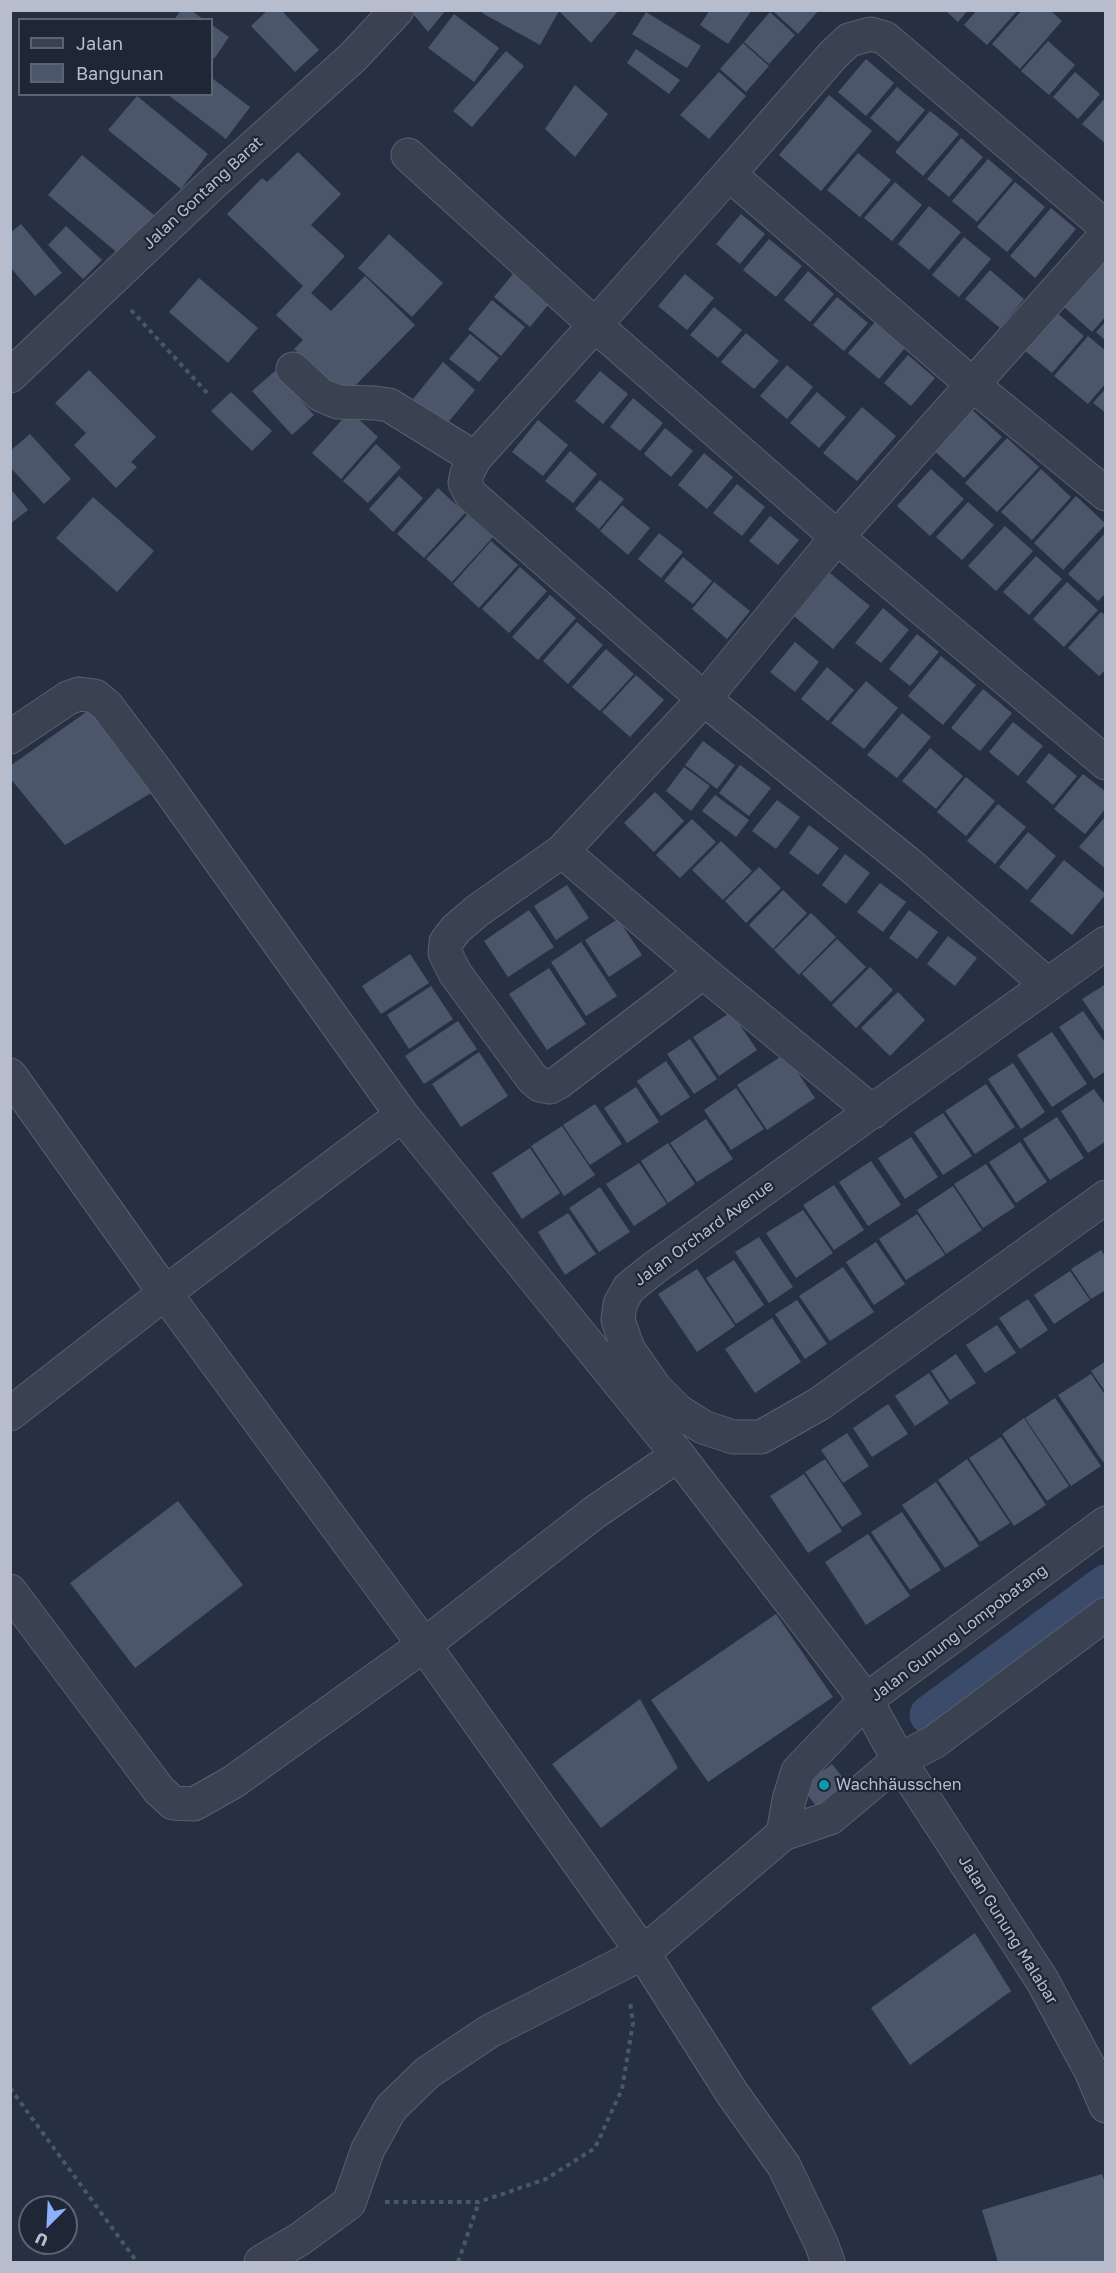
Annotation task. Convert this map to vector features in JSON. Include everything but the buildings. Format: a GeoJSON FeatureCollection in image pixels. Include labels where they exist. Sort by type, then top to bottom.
{"type":"FeatureCollection","features":[{"type":"Feature","properties":{"kind":"street","name":"Jalan Gontang Barat"},"geometry":{"type":"LineString","coordinates":[[10,376],[211,185],[352,57],[396,10]]}},
{"type":"Feature","properties":{"kind":"street"},"geometry":{"type":"LineString","coordinates":[[1048,985],[910,866],[704,699],[471,495],[465,483],[467,473],[476,458],[833,55],[849,40],[871,34],[885,38],[1106,227]]}},
{"type":"Feature","properties":{"kind":"street"},"geometry":{"type":"LineString","coordinates":[[408,155],[595,325],[837,537],[1106,763]]}},
{"type":"Feature","properties":{"kind":"street"},"geometry":{"type":"LineString","coordinates":[[729,174],[973,386],[1106,494]]}},
{"type":"Feature","properties":{"kind":"street"},"geometry":{"type":"LineString","coordinates":[[703,972],[550,1087],[540,1085],[532,1078],[456,973],[445,953],[446,942],[456,929],[477,911],[562,850],[704,699],[837,537],[1106,235]]}},
{"type":"Feature","properties":{"kind":"street"},"geometry":{"type":"LineString","coordinates":[[293,369],[321,395],[338,402],[389,405],[476,458]]}},
{"type":"Feature","properties":{"kind":"street"},"geometry":{"type":"LineString","coordinates":[[10,737],[68,698],[79,694],[95,696],[107,706],[402,1115],[678,1455],[866,1700],[798,1771],[789,1800],[783,1834]]}},
{"type":"Feature","properties":{"kind":"street"},"geometry":{"type":"LineString","coordinates":[[562,850],[703,972],[873,1112]]}},
{"type":"Feature","properties":{"kind":"street","name":"Jalan Orchard Avenue"},"geometry":{"type":"LineString","coordinates":[[1106,944],[654,1268],[629,1288],[620,1304],[618,1320],[628,1349],[655,1388],[678,1411],[703,1427],[734,1437],[761,1437],[819,1404],[1106,1197]]}},
{"type":"Feature","properties":{"kind":"street"},"geometry":{"type":"LineString","coordinates":[[10,1076],[165,1293],[424,1646],[633,1958],[784,2166],[828,2262]]}},
{"type":"Feature","properties":{"kind":"street"},"geometry":{"type":"LineString","coordinates":[[10,1414],[165,1293],[402,1115]]}},
{"type":"Feature","properties":{"kind":"street"},"geometry":{"type":"LineString","coordinates":[[10,1591],[159,1790],[173,1803],[194,1804],[233,1782],[424,1646],[595,1512],[678,1455]]}},
{"type":"Feature","properties":{"kind":"street","name":"Jalan Gunung Lompobatang"},"geometry":{"type":"LineString","coordinates":[[899,1760],[866,1700],[1106,1524]]}},
{"type":"Feature","properties":{"kind":"street"},"geometry":{"type":"LineString","coordinates":[[261,2262],[349,2203],[368,2149],[391,2108],[427,2073],[490,2031],[633,1958],[783,1834],[830,1818],[899,1760],[934,1742],[1106,1614]]}},
{"type":"Feature","properties":{"kind":"street","name":"Jalan Gunung Malabar"},"geometry":{"type":"LineString","coordinates":[[899,1760],[1042,1980],[1091,2071],[1106,2106]]}},
{"type":"Feature","properties":{"kind":"path"},"geometry":{"type":"LineString","coordinates":[[108,285],[210,396]]}},
{"type":"Feature","properties":{"kind":"path"},"geometry":{"type":"LineString","coordinates":[[349,2203],[479,2202],[546,2179],[595,2148],[622,2089],[633,2023],[633,1958]]}},
{"type":"Feature","properties":{"kind":"path"},"geometry":{"type":"LineString","coordinates":[[10,2088],[137,2262]]}},
{"type":"Feature","properties":{"kind":"path"},"geometry":{"type":"LineString","coordinates":[[458,2262],[479,2202]]}},
{"type":"Feature","properties":{"kind":"waterway"},"geometry":{"type":"LineString","coordinates":[[929,1715],[1106,1584]]}},
{"type":"Feature","properties":{"kind":"place","name":"Wachhäusschen"},"geometry":{"type":"Point","coordinates":[824,1785]}}]}
